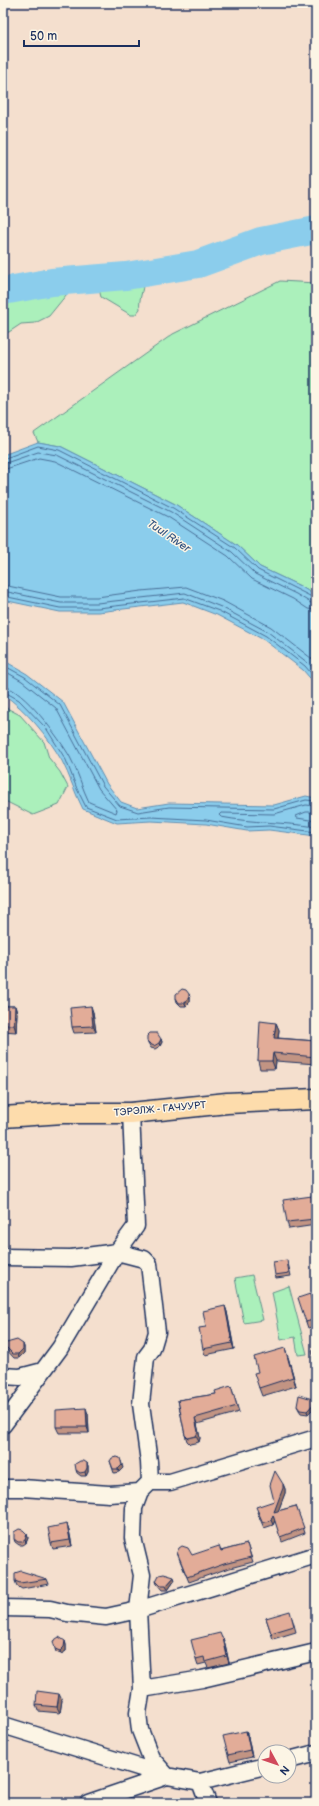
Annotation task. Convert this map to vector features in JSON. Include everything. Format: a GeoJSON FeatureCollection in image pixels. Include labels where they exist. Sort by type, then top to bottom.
{"type":"FeatureCollection","features":[{"type":"Feature","properties":{"kind":"main road","name":"ТЭРЭЛЖ - ГАЧУУРТ"},"geometry":{"type":"LineString","coordinates":[[3,1117],[63,1113],[131,1113],[227,1104],[316,1099]]}},
{"type":"Feature","properties":{"kind":"street"},"geometry":{"type":"LineString","coordinates":[[3,1425],[60,1348],[117,1252],[136,1226],[131,1113]]}},
{"type":"Feature","properties":{"kind":"street"},"geometry":{"type":"LineString","coordinates":[[3,1257],[71,1258],[117,1252],[144,1259],[149,1264],[157,1332],[152,1349],[146,1358],[141,1404],[149,1462],[145,1487],[134,1508],[133,1538],[142,1575],[138,1610],[142,1689],[138,1713],[140,1730],[151,1758],[167,1776]]}},
{"type":"Feature","properties":{"kind":"street"},"geometry":{"type":"LineString","coordinates":[[3,1376],[20,1376],[43,1371]]}},
{"type":"Feature","properties":{"kind":"street"},"geometry":{"type":"LineString","coordinates":[[3,1488],[109,1494],[170,1482],[316,1438]]}},
{"type":"Feature","properties":{"kind":"street"},"geometry":{"type":"LineString","coordinates":[[3,1608],[50,1609],[68,1614],[106,1617],[138,1610],[316,1555]]}},
{"type":"Feature","properties":{"kind":"street"},"geometry":{"type":"LineString","coordinates":[[142,1689],[202,1679],[316,1652]]}},
{"type":"Feature","properties":{"kind":"street"},"geometry":{"type":"LineString","coordinates":[[3,1725],[167,1776],[200,1782],[257,1768]]}},
{"type":"Feature","properties":{"kind":"street"},"geometry":{"type":"LineString","coordinates":[[297,1758],[316,1754]]}},
{"type":"Feature","properties":{"kind":"street"},"geometry":{"type":"LineString","coordinates":[[88,1803],[167,1776]]}},
{"type":"Feature","properties":{"kind":"street"},"geometry":{"type":"LineString","coordinates":[[200,1782],[208,1803]]}},
{"type":"Feature","properties":{"kind":"green space"},"geometry":{"type":"Polygon","coordinates":[[[43,270],[57,272],[65,276],[71,289],[49,316],[35,323],[21,324],[9,332],[3,333],[3,281],[15,282],[43,270]]]}},
{"type":"Feature","properties":{"kind":"green space"},"geometry":{"type":"Polygon","coordinates":[[[132,280],[143,281],[140,309],[135,315],[131,315],[101,297],[99,289],[107,284],[132,280]]]}},
{"type":"Feature","properties":{"kind":"green space"},"geometry":{"type":"Polygon","coordinates":[[[280,281],[316,283],[316,596],[300,586],[260,567],[237,545],[175,504],[60,446],[38,442],[34,433],[173,334],[280,281]]]}},
{"type":"Feature","properties":{"kind":"green space"},"geometry":{"type":"Polygon","coordinates":[[[3,706],[20,715],[44,742],[49,758],[60,772],[68,787],[59,805],[33,815],[3,800],[3,706]]]}},
{"type":"Feature","properties":{"kind":"green space"},"geometry":{"type":"Polygon","coordinates":[[[252,1275],[263,1320],[244,1323],[235,1278],[252,1275]]]}},
{"type":"Feature","properties":{"kind":"green space"},"geometry":{"type":"Polygon","coordinates":[[[289,1286],[307,1354],[298,1355],[295,1337],[281,1340],[272,1292],[289,1286]]]}},
{"type":"Feature","properties":{"kind":"water","name":"Tuul River"},"geometry":{"type":"Polygon","coordinates":[[[38,442],[60,446],[175,504],[237,545],[260,567],[300,586],[316,596],[316,685],[303,670],[264,640],[217,615],[183,602],[98,612],[60,612],[3,600],[3,455],[38,442]]]}},
{"type":"Feature","properties":{"kind":"water"},"geometry":{"type":"Polygon","coordinates":[[[3,660],[27,674],[63,702],[107,784],[121,802],[137,808],[169,803],[274,805],[306,796],[316,798],[316,836],[269,830],[247,831],[206,824],[151,821],[117,823],[83,809],[65,767],[50,742],[36,724],[3,694],[3,660]]]}},
{"type":"Feature","properties":{"kind":"building"},"geometry":{"type":"Polygon","coordinates":[[[182,989],[186,990],[189,994],[189,998],[185,1003],[179,1003],[176,998],[176,994],[182,989]]]}},
{"type":"Feature","properties":{"kind":"building"},"geometry":{"type":"Polygon","coordinates":[[[3,1006],[15,1006],[14,1025],[3,1025],[3,1006]]]}},
{"type":"Feature","properties":{"kind":"building"},"geometry":{"type":"Polygon","coordinates":[[[91,1006],[93,1026],[72,1027],[70,1008],[91,1006]]]}},
{"type":"Feature","properties":{"kind":"building"},"geometry":{"type":"Polygon","coordinates":[[[260,1021],[276,1023],[274,1038],[316,1041],[316,1057],[273,1053],[272,1061],[258,1061],[260,1021]]]}},
{"type":"Feature","properties":{"kind":"building"},"geometry":{"type":"Polygon","coordinates":[[[150,1033],[157,1033],[161,1039],[159,1043],[154,1046],[147,1041],[147,1036],[150,1033]]]}},
{"type":"Feature","properties":{"kind":"building"},"geometry":{"type":"Polygon","coordinates":[[[312,1196],[315,1219],[287,1222],[283,1200],[312,1196]]]}},
{"type":"Feature","properties":{"kind":"building"},"geometry":{"type":"Polygon","coordinates":[[[287,1260],[289,1273],[275,1275],[273,1262],[287,1260]]]}},
{"type":"Feature","properties":{"kind":"building"},"geometry":{"type":"Polygon","coordinates":[[[310,1294],[312,1302],[315,1301],[316,1305],[316,1319],[306,1322],[298,1298],[310,1294]]]}},
{"type":"Feature","properties":{"kind":"building"},"geometry":{"type":"Polygon","coordinates":[[[225,1306],[232,1343],[203,1349],[199,1328],[206,1327],[203,1311],[225,1306]]]}},
{"type":"Feature","properties":{"kind":"building"},"geometry":{"type":"Polygon","coordinates":[[[17,1340],[23,1344],[23,1349],[18,1354],[13,1354],[3,1344],[17,1340]]]}},
{"type":"Feature","properties":{"kind":"building"},"geometry":{"type":"Polygon","coordinates":[[[285,1348],[293,1377],[259,1388],[254,1373],[258,1372],[254,1357],[285,1348]]]}},
{"type":"Feature","properties":{"kind":"building"},"geometry":{"type":"Polygon","coordinates":[[[316,1350],[316,1367],[312,1351],[316,1350]]]}},
{"type":"Feature","properties":{"kind":"building"},"geometry":{"type":"Polygon","coordinates":[[[231,1386],[237,1406],[195,1418],[198,1432],[196,1436],[188,1438],[185,1435],[178,1400],[216,1394],[215,1391],[231,1386]]]}},
{"type":"Feature","properties":{"kind":"building"},"geometry":{"type":"Polygon","coordinates":[[[299,1395],[316,1401],[307,1411],[300,1410],[297,1406],[299,1395]]]}},
{"type":"Feature","properties":{"kind":"building"},"geometry":{"type":"Polygon","coordinates":[[[86,1408],[87,1427],[56,1427],[56,1410],[86,1408]]]}},
{"type":"Feature","properties":{"kind":"building"},"geometry":{"type":"Polygon","coordinates":[[[112,1458],[120,1458],[122,1465],[118,1469],[113,1469],[110,1461],[112,1458]]]}},
{"type":"Feature","properties":{"kind":"building"},"geometry":{"type":"Polygon","coordinates":[[[80,1461],[87,1463],[85,1472],[80,1473],[76,1470],[75,1464],[80,1461]]]}},
{"type":"Feature","properties":{"kind":"building"},"geometry":{"type":"Polygon","coordinates":[[[275,1471],[283,1484],[283,1488],[274,1512],[296,1506],[304,1528],[280,1537],[273,1515],[271,1520],[263,1523],[256,1507],[274,1501],[270,1485],[275,1471]]]}},
{"type":"Feature","properties":{"kind":"building"},"geometry":{"type":"Polygon","coordinates":[[[67,1524],[70,1540],[51,1543],[48,1528],[67,1524]]]}},
{"type":"Feature","properties":{"kind":"building"},"geometry":{"type":"Polygon","coordinates":[[[19,1529],[23,1530],[27,1534],[25,1540],[22,1542],[18,1542],[14,1539],[14,1532],[19,1529]]]}},
{"type":"Feature","properties":{"kind":"building"},"geometry":{"type":"Polygon","coordinates":[[[247,1544],[251,1557],[224,1564],[187,1577],[177,1552],[182,1546],[188,1548],[192,1555],[219,1546],[221,1551],[247,1544]]]}},
{"type":"Feature","properties":{"kind":"building"},"geometry":{"type":"Polygon","coordinates":[[[21,1571],[47,1579],[20,1583],[15,1581],[15,1573],[21,1571]]]}},
{"type":"Feature","properties":{"kind":"building"},"geometry":{"type":"Polygon","coordinates":[[[164,1574],[174,1577],[166,1586],[161,1586],[156,1581],[159,1575],[164,1574]]]}},
{"type":"Feature","properties":{"kind":"building"},"geometry":{"type":"Polygon","coordinates":[[[290,1611],[294,1626],[271,1633],[266,1618],[290,1611]]]}},
{"type":"Feature","properties":{"kind":"building"},"geometry":{"type":"Polygon","coordinates":[[[220,1633],[223,1638],[227,1656],[205,1662],[204,1657],[196,1659],[191,1640],[220,1633]]]}},
{"type":"Feature","properties":{"kind":"building"},"geometry":{"type":"Polygon","coordinates":[[[59,1637],[65,1641],[64,1647],[60,1651],[55,1649],[53,1641],[59,1637]]]}},
{"type":"Feature","properties":{"kind":"building"},"geometry":{"type":"Polygon","coordinates":[[[37,1691],[59,1694],[57,1707],[36,1705],[37,1691]]]}},
{"type":"Feature","properties":{"kind":"building"},"geometry":{"type":"Polygon","coordinates":[[[246,1731],[250,1750],[228,1755],[223,1736],[246,1731]]]}},
{"type":"Feature","properties":{"kind":"waterway"},"geometry":{"type":"LineString","coordinates":[[3,291],[52,282],[126,276],[198,264],[261,241],[316,230]]}}]}
